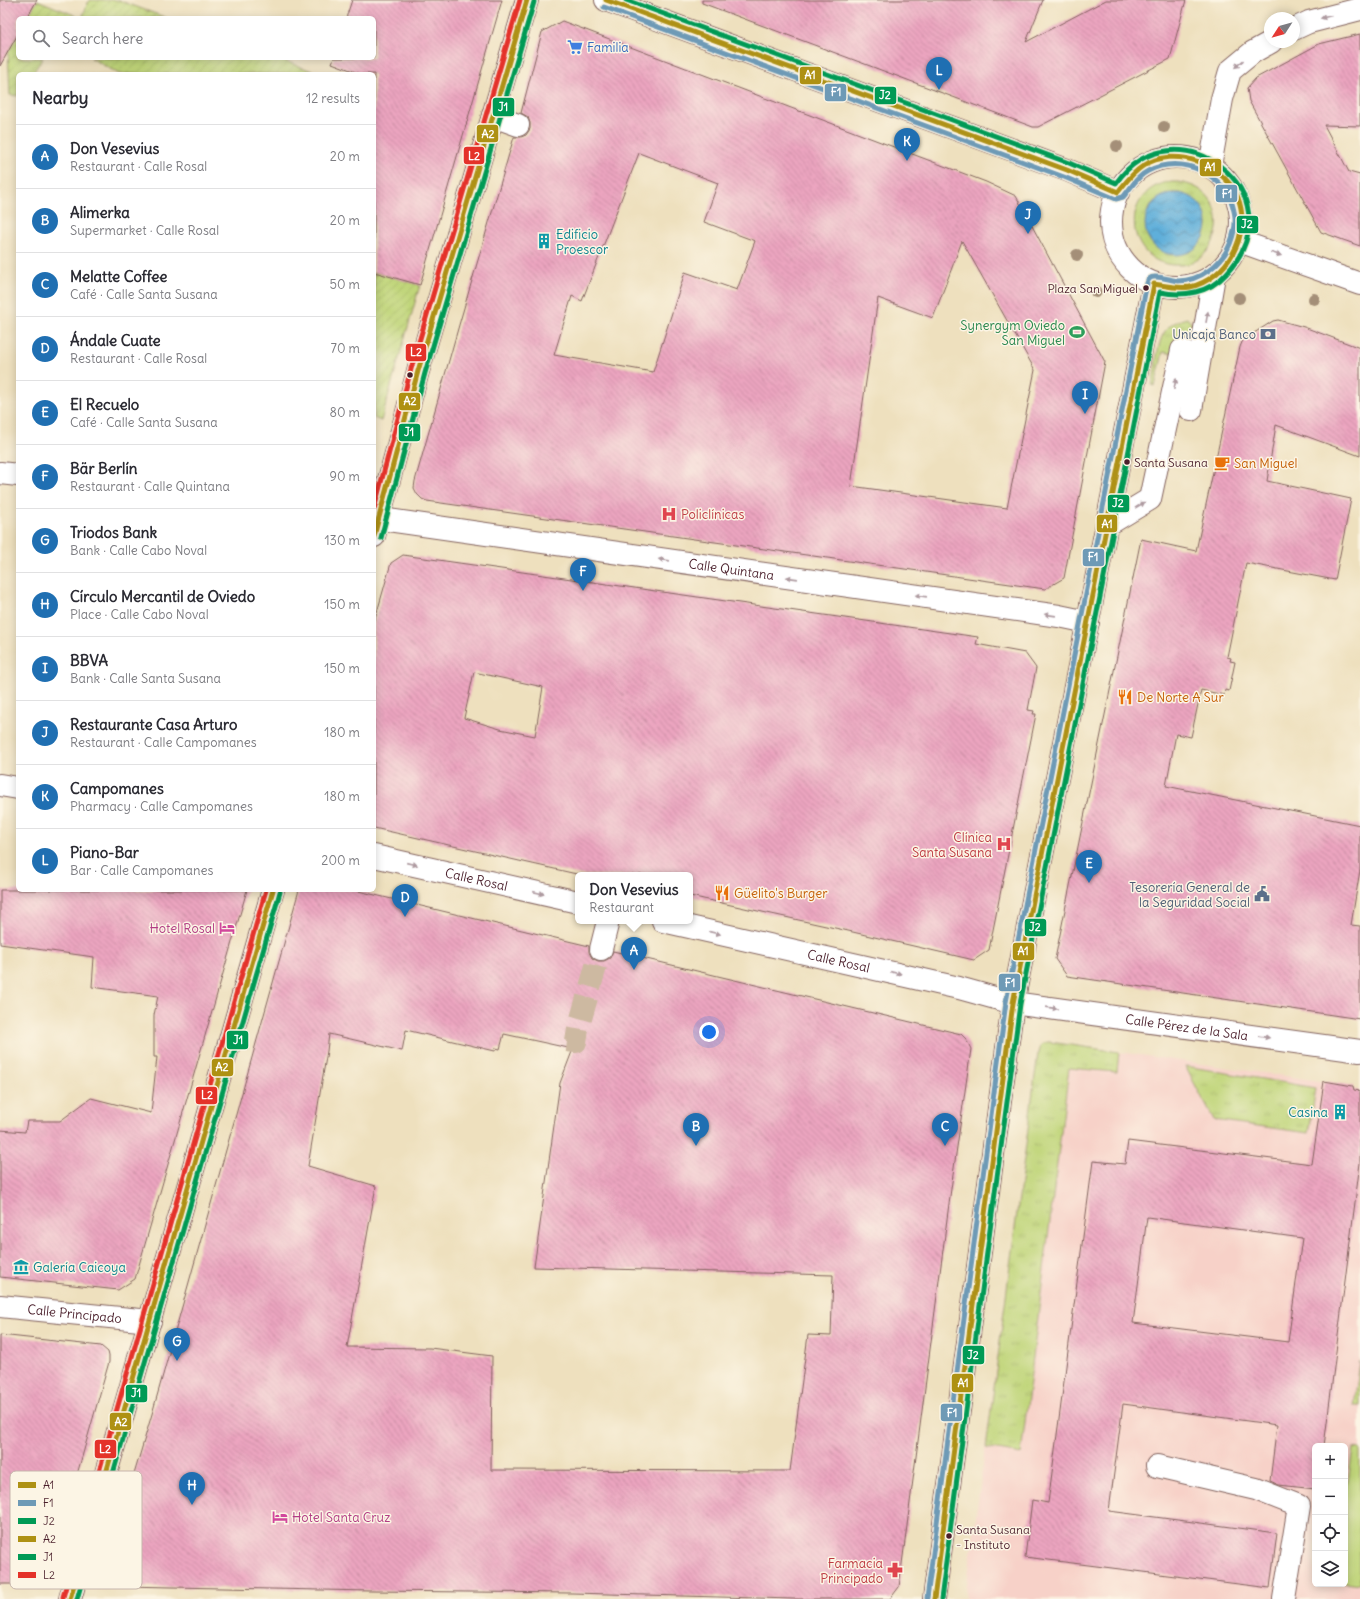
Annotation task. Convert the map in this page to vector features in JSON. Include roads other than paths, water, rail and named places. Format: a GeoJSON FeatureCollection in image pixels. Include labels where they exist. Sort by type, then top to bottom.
{"type":"FeatureCollection","features":[{"type":"Feature","properties":{"kind":"street"},"geometry":{"type":"LineString","coordinates":[[376,524],[418,371],[527,0]]}},
{"type":"Feature","properties":{"kind":"street"},"geometry":{"type":"LineString","coordinates":[[606,0],[1066,170],[1118,192]]}},
{"type":"Feature","properties":{"kind":"street"},"geometry":{"type":"LineString","coordinates":[[1300,27],[1309,22],[1360,9]]}},
{"type":"Feature","properties":{"kind":"street"},"geometry":{"type":"LineString","coordinates":[[1210,166],[1222,99],[1230,71],[1252,52],[1264,46]]}},
{"type":"Feature","properties":{"kind":"street"},"geometry":{"type":"LineString","coordinates":[[493,116],[518,125]]}},
{"type":"Feature","properties":{"kind":"street"},"geometry":{"type":"LineString","coordinates":[[1169,157],[1190,158],[1210,166],[1226,180],[1238,199],[1242,220],[1239,242],[1230,261],[1214,276],[1196,285],[1174,288],[1154,284],[1135,273],[1120,256],[1112,235],[1112,213],[1118,192],[1131,175],[1149,163],[1169,157]]}},
{"type":"Feature","properties":{"kind":"street"},"geometry":{"type":"LineString","coordinates":[[1239,242],[1360,284]]}},
{"type":"Feature","properties":{"kind":"street"},"geometry":{"type":"LineString","coordinates":[[1191,410],[1214,276]]}},
{"type":"Feature","properties":{"kind":"street"},"geometry":{"type":"LineString","coordinates":[[934,1599],[1013,1002],[1154,284]]}},
{"type":"Feature","properties":{"kind":"street"},"geometry":{"type":"LineString","coordinates":[[1107,525],[1150,499],[1182,350]]}},
{"type":"Feature","properties":{"kind":"street"},"geometry":{"type":"LineString","coordinates":[[0,473],[16,475]]}},
{"type":"Feature","properties":{"kind":"street","name":"Calle Quintana"},"geometry":{"type":"LineString","coordinates":[[376,524],[1043,614],[1088,622]]}},
{"type":"Feature","properties":{"kind":"street"},"geometry":{"type":"LineString","coordinates":[[0,785],[16,788]]}},
{"type":"Feature","properties":{"kind":"street","name":"Calle Rosal"},"geometry":{"type":"LineString","coordinates":[[376,856],[575,901]]}},
{"type":"Feature","properties":{"kind":"street"},"geometry":{"type":"LineString","coordinates":[[107,1471],[272,892]]}},
{"type":"Feature","properties":{"kind":"street"},"geometry":{"type":"LineString","coordinates":[[601,949],[607,924]]}},
{"type":"Feature","properties":{"kind":"street","name":"Calle Rosal"},"geometry":{"type":"LineString","coordinates":[[676,924],[959,988],[1013,1002]]}},
{"type":"Feature","properties":{"kind":"street","name":"Calle Pérez de la Sala"},"geometry":{"type":"LineString","coordinates":[[1013,1002],[1360,1051]]}},
{"type":"Feature","properties":{"kind":"street","name":"Calle Principado"},"geometry":{"type":"LineString","coordinates":[[0,1306],[150,1321]]}},
{"type":"Feature","properties":{"kind":"street"},"geometry":{"type":"LineString","coordinates":[[1157,1466],[1256,1489],[1299,1506],[1284,1599]]}},
{"type":"Feature","properties":{"kind":"street"},"geometry":{"type":"LineString","coordinates":[[70,1599],[73,1589]]}},
{"type":"Feature","properties":{"kind":"water"},"geometry":{"type":"Polygon","coordinates":[[[1176,193],[1188,195],[1198,202],[1205,212],[1207,224],[1205,236],[1198,246],[1188,253],[1176,255],[1164,253],[1154,246],[1147,236],[1145,224],[1147,212],[1154,202],[1164,195],[1176,193]]]}},
{"type":"Feature","properties":{"kind":"tunnel"},"geometry":{"type":"LineString","coordinates":[[567,1041],[576,1042],[578,1029],[601,949]]}},
{"type":"Feature","properties":{"kind":"place","name":"Familia"},"geometry":{"type":"Point","coordinates":[575,47]}},
{"type":"Feature","properties":{"kind":"place","name":"Piano-Bar"},"geometry":{"type":"Point","coordinates":[939,90]}},
{"type":"Feature","properties":{"kind":"place","name":"Campomanes"},"geometry":{"type":"Point","coordinates":[907,161]}},
{"type":"Feature","properties":{"kind":"place","name":"Restaurante Casa Arturo"},"geometry":{"type":"Point","coordinates":[1028,234]}},
{"type":"Feature","properties":{"kind":"place","name":"Edificio Proescor"},"geometry":{"type":"Point","coordinates":[544,241]}},
{"type":"Feature","properties":{"kind":"place","name":"Plaza San Miguel"},"geometry":{"type":"Point","coordinates":[1146,288]}},
{"type":"Feature","properties":{"kind":"place","name":"Synergym Oviedo San Miguel"},"geometry":{"type":"Point","coordinates":[1077,332]}},
{"type":"Feature","properties":{"kind":"place","name":"Unicaja Banco"},"geometry":{"type":"Point","coordinates":[1268,334]}},
{"type":"Feature","properties":{"kind":"place","name":"BBVA"},"geometry":{"type":"Point","coordinates":[1085,414]}},
{"type":"Feature","properties":{"kind":"place","name":"Santa Susana"},"geometry":{"type":"Point","coordinates":[1127,462]}},
{"type":"Feature","properties":{"kind":"place","name":"San Miguel"},"geometry":{"type":"Point","coordinates":[1222,463]}},
{"type":"Feature","properties":{"kind":"place","name":"Policlínicas"},"geometry":{"type":"Point","coordinates":[669,514]}},
{"type":"Feature","properties":{"kind":"place","name":"Bär Berlín"},"geometry":{"type":"Point","coordinates":[583,591]}},
{"type":"Feature","properties":{"kind":"place","name":"De Norte A Sur"},"geometry":{"type":"Point","coordinates":[1125,697]}},
{"type":"Feature","properties":{"kind":"place","name":"Clínica Santa Susana"},"geometry":{"type":"Point","coordinates":[1004,844]}},
{"type":"Feature","properties":{"kind":"place","name":"El Recuelo"},"geometry":{"type":"Point","coordinates":[1089,883]}},
{"type":"Feature","properties":{"kind":"place","name":"Güelito's Burger"},"geometry":{"type":"Point","coordinates":[722,893]}},
{"type":"Feature","properties":{"kind":"place","name":"Tesorería General de la Seguridad Social"},"geometry":{"type":"Point","coordinates":[1262,894]}},
{"type":"Feature","properties":{"kind":"place","name":"Ándale Cuate"},"geometry":{"type":"Point","coordinates":[405,917]}},
{"type":"Feature","properties":{"kind":"place","name":"Hotel Rosal"},"geometry":{"type":"Point","coordinates":[227,928]}},
{"type":"Feature","properties":{"kind":"place","name":"Don Vesevius"},"geometry":{"type":"Point","coordinates":[634,970]}},
{"type":"Feature","properties":{"kind":"place","name":"Casina"},"geometry":{"type":"Point","coordinates":[1340,1112]}},
{"type":"Feature","properties":{"kind":"place","name":"Alimerka"},"geometry":{"type":"Point","coordinates":[696,1146]}},
{"type":"Feature","properties":{"kind":"place","name":"Melatte Coffee"},"geometry":{"type":"Point","coordinates":[945,1146]}},
{"type":"Feature","properties":{"kind":"place","name":"Galería Caicoya"},"geometry":{"type":"Point","coordinates":[21,1267]}},
{"type":"Feature","properties":{"kind":"place","name":"Triodos Bank"},"geometry":{"type":"Point","coordinates":[177,1361]}},
{"type":"Feature","properties":{"kind":"place","name":"Círculo Mercantil de Oviedo"},"geometry":{"type":"Point","coordinates":[192,1505]}},
{"type":"Feature","properties":{"kind":"place","name":"Hotel Santa Cruz"},"geometry":{"type":"Point","coordinates":[280,1517]}},
{"type":"Feature","properties":{"kind":"place","name":"Santa Susana - Instituto"},"geometry":{"type":"Point","coordinates":[949,1536]}},
{"type":"Feature","properties":{"kind":"place","name":"Farmacia Principado"},"geometry":{"type":"Point","coordinates":[895,1570]}}]}
